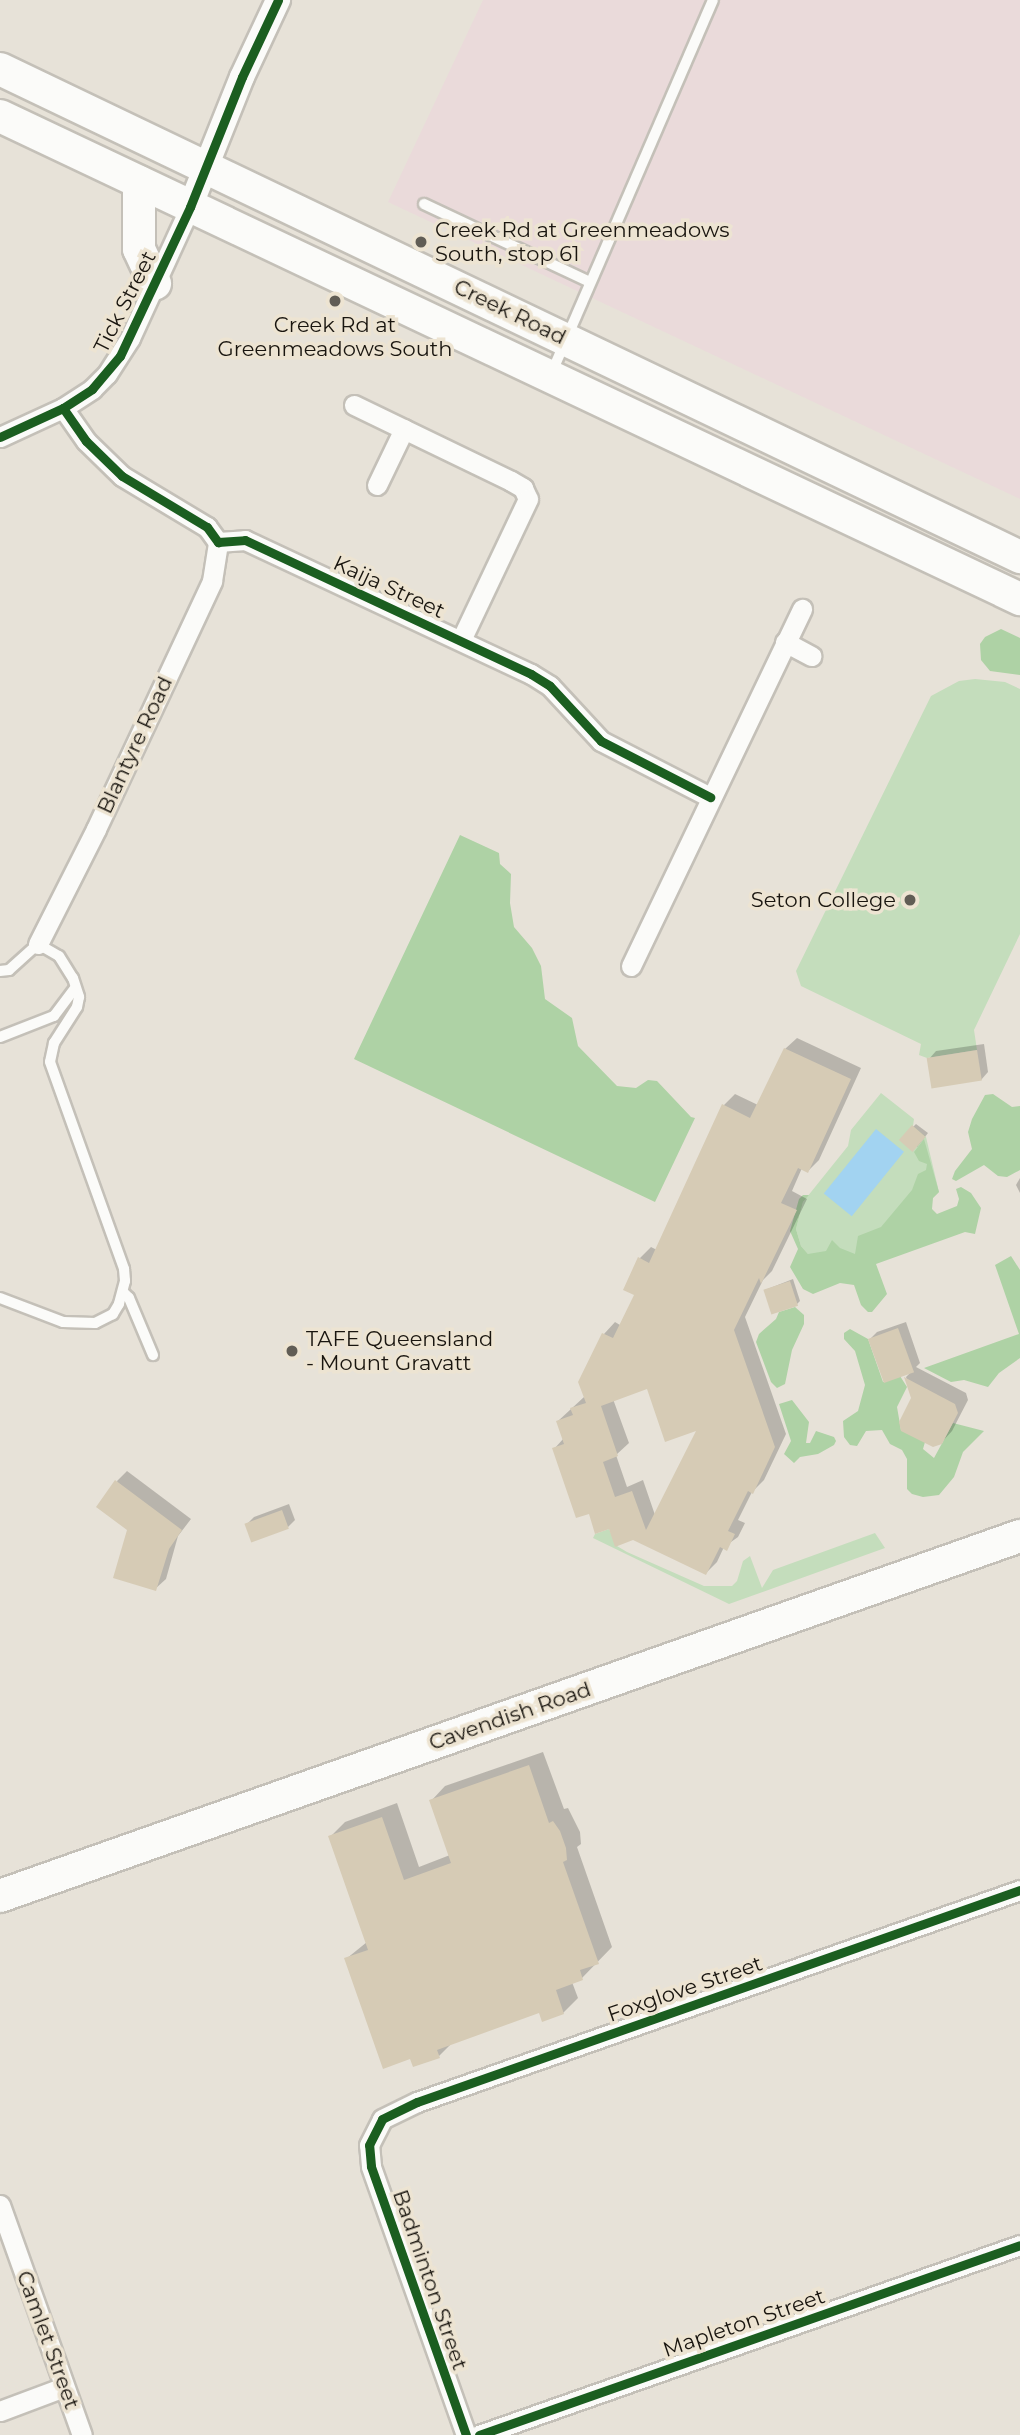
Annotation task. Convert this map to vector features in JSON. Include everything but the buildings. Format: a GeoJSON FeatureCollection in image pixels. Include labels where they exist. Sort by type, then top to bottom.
{"type":"FeatureCollection","features":[{"type":"Feature","properties":{"kind":"main road","name":"Creek Road"},"geometry":{"type":"LineString","coordinates":[[0,69],[1020,557]]}},
{"type":"Feature","properties":{"kind":"main road","name":"Creek Road"},"geometry":{"type":"LineString","coordinates":[[0,116],[1020,599]]}},
{"type":"Feature","properties":{"kind":"main road"},"geometry":{"type":"LineString","coordinates":[[139,182],[139,249],[155,283]]}},
{"type":"Feature","properties":{"kind":"main road","name":"Cavendish Road"},"geometry":{"type":"LineString","coordinates":[[0,1896],[1020,1536]]}},
{"type":"Feature","properties":{"kind":"street"},"geometry":{"type":"LineString","coordinates":[[190,206],[278,0]]}},
{"type":"Feature","properties":{"kind":"street","name":"Tick Street"},"geometry":{"type":"LineString","coordinates":[[0,437],[63,408],[92,389],[120,356],[190,206]]}},
{"type":"Feature","properties":{"kind":"street"},"geometry":{"type":"LineString","coordinates":[[354,405],[523,488],[528,499],[461,640]]}},
{"type":"Feature","properties":{"kind":"street"},"geometry":{"type":"LineString","coordinates":[[63,408],[86,441],[122,476],[208,527],[218,542]]}},
{"type":"Feature","properties":{"kind":"street"},"geometry":{"type":"LineString","coordinates":[[377,485],[404,429]]}},
{"type":"Feature","properties":{"kind":"street","name":"Kaija Street"},"geometry":{"type":"LineString","coordinates":[[218,542],[245,540],[461,640],[550,686],[601,741],[710,797]]}},
{"type":"Feature","properties":{"kind":"street","name":"Blantyre Road"},"geometry":{"type":"LineString","coordinates":[[38,944],[74,877],[212,581],[218,542]]}},
{"type":"Feature","properties":{"kind":"street"},"geometry":{"type":"LineString","coordinates":[[631,966],[802,609]]}},
{"type":"Feature","properties":{"kind":"street"},"geometry":{"type":"LineString","coordinates":[[785,642],[811,656]]}},
{"type":"Feature","properties":{"kind":"street","name":"Foxglove Street"},"geometry":{"type":"LineString","coordinates":[[372,2136],[382,2119],[398,2110],[1020,1890]]}},
{"type":"Feature","properties":{"kind":"street","name":"Badminton Street"},"geometry":{"type":"LineString","coordinates":[[372,2136],[371,2166],[466,2435]]}},
{"type":"Feature","properties":{"kind":"street","name":"Camlet Street"},"geometry":{"type":"LineString","coordinates":[[0,2206],[82,2435]]}},
{"type":"Feature","properties":{"kind":"street","name":"Mapleton Street"},"geometry":{"type":"LineString","coordinates":[[479,2435],[1020,2245]]}},
{"type":"Feature","properties":{"kind":"street"},"geometry":{"type":"LineString","coordinates":[[0,2411],[64,2387]]}},
{"type":"Feature","properties":{"kind":"lane"},"geometry":{"type":"LineString","coordinates":[[550,376],[713,0]]}},
{"type":"Feature","properties":{"kind":"lane"},"geometry":{"type":"LineString","coordinates":[[424,204],[590,282]]}},
{"type":"Feature","properties":{"kind":"lane"},"geometry":{"type":"LineString","coordinates":[[0,971],[9,970],[38,944],[59,956],[79,997],[77,1007],[54,1043],[50,1062],[124,1269],[123,1292],[113,1314],[95,1323],[63,1322],[0,1298]]}},
{"type":"Feature","properties":{"kind":"lane"},"geometry":{"type":"LineString","coordinates":[[0,1037],[54,1016],[75,988]]}},
{"type":"Feature","properties":{"kind":"lane"},"geometry":{"type":"LineString","coordinates":[[123,1292],[129,1298],[153,1355]]}},
{"type":"Feature","properties":{"kind":"shaded area"},"geometry":{"type":"Polygon","coordinates":[[[483,0],[1020,0],[1020,499],[388,202],[483,0]]]}},
{"type":"Feature","properties":{"kind":"green space"},"geometry":{"type":"Polygon","coordinates":[[[1001,629],[1020,638],[1020,675],[990,671],[981,660],[980,644],[985,637],[1001,629]]]}},
{"type":"Feature","properties":{"kind":"green space"},"geometry":{"type":"Polygon","coordinates":[[[975,679],[1005,682],[1020,689],[1020,934],[974,1030],[977,1050],[927,1058],[919,1055],[921,1044],[801,986],[796,971],[931,696],[959,681],[975,679]]]}},
{"type":"Feature","properties":{"kind":"green space"},"geometry":{"type":"Polygon","coordinates":[[[460,835],[499,853],[500,864],[511,874],[510,903],[514,927],[532,948],[541,966],[545,999],[572,1018],[578,1046],[617,1086],[636,1088],[648,1080],[657,1081],[695,1118],[655,1202],[354,1059],[460,835]]]}},
{"type":"Feature","properties":{"kind":"green space"},"geometry":{"type":"Polygon","coordinates":[[[881,1093],[914,1119],[913,1126],[926,1137],[939,1192],[851,1274],[808,1254],[801,1246],[796,1229],[803,1202],[848,1146],[851,1130],[881,1093]]]}},
{"type":"Feature","properties":{"kind":"green space"},"geometry":{"type":"Polygon","coordinates":[[[993,1094],[1012,1107],[1020,1106],[1020,1170],[1007,1177],[998,1176],[984,1165],[956,1181],[952,1179],[955,1171],[972,1149],[968,1132],[972,1119],[985,1095],[993,1094]]]}},
{"type":"Feature","properties":{"kind":"green space"},"geometry":{"type":"Polygon","coordinates":[[[924,1139],[939,1192],[933,1198],[932,1209],[937,1214],[957,1206],[959,1199],[956,1189],[961,1187],[971,1193],[981,1208],[975,1234],[965,1232],[876,1264],[887,1294],[872,1312],[868,1312],[861,1305],[854,1285],[840,1283],[813,1294],[803,1289],[790,1267],[798,1249],[790,1231],[799,1199],[803,1195],[809,1195],[803,1202],[796,1229],[801,1246],[808,1254],[826,1251],[832,1240],[840,1248],[855,1254],[858,1236],[881,1227],[912,1190],[918,1174],[926,1170],[927,1164],[919,1161],[914,1152],[924,1139]]]}},
{"type":"Feature","properties":{"kind":"green space"},"geometry":{"type":"Polygon","coordinates":[[[1011,1256],[1020,1270],[1020,1358],[999,1373],[988,1387],[964,1380],[951,1382],[924,1368],[1019,1334],[995,1265],[1011,1256]]]}},
{"type":"Feature","properties":{"kind":"green space"},"geometry":{"type":"Polygon","coordinates":[[[795,1307],[804,1315],[804,1324],[792,1350],[785,1384],[777,1388],[771,1382],[756,1342],[759,1334],[776,1319],[779,1312],[795,1307]]]}},
{"type":"Feature","properties":{"kind":"green space"},"geometry":{"type":"Polygon","coordinates":[[[850,1329],[868,1339],[883,1382],[900,1376],[907,1387],[897,1407],[901,1430],[925,1442],[923,1449],[934,1458],[953,1423],[984,1431],[963,1452],[954,1477],[939,1495],[923,1497],[912,1494],[907,1489],[907,1459],[902,1450],[890,1444],[882,1430],[866,1431],[857,1446],[850,1445],[844,1437],[843,1421],[858,1411],[865,1385],[855,1351],[844,1339],[844,1333],[850,1329]]]}},
{"type":"Feature","properties":{"kind":"green space"},"geometry":{"type":"Polygon","coordinates":[[[792,1400],[809,1422],[806,1443],[810,1443],[816,1431],[834,1437],[836,1441],[818,1454],[800,1457],[794,1463],[784,1454],[791,1441],[779,1404],[792,1400]]]}},
{"type":"Feature","properties":{"kind":"green space"},"geometry":{"type":"Polygon","coordinates":[[[609,1529],[617,1546],[627,1552],[704,1586],[732,1586],[737,1581],[743,1561],[750,1556],[762,1588],[773,1570],[875,1533],[885,1548],[729,1604],[593,1538],[595,1534],[609,1529]]]}},
{"type":"Feature","properties":{"kind":"water"},"geometry":{"type":"Polygon","coordinates":[[[876,1129],[904,1152],[852,1216],[824,1194],[876,1129]]]}},
{"type":"Feature","properties":{"kind":"cycle path"},"geometry":{"type":"LineString","coordinates":[[0,437],[63,408],[92,389],[120,356],[190,207],[242,77],[278,0]]}},
{"type":"Feature","properties":{"kind":"cycle path"},"geometry":{"type":"LineString","coordinates":[[63,408],[86,441],[122,476],[207,527],[218,542],[245,540],[531,674],[550,686],[601,741],[710,797]]}},
{"type":"Feature","properties":{"kind":"cycle path"},"geometry":{"type":"LineString","coordinates":[[466,2435],[371,2166],[369,2145],[382,2119],[417,2102],[1020,1890]]}},
{"type":"Feature","properties":{"kind":"cycle path"},"geometry":{"type":"LineString","coordinates":[[479,2435],[1020,2245]]}},
{"type":"Feature","properties":{"kind":"place","name":"Creek Rd at Greenmeadows South, stop 61"},"geometry":{"type":"Point","coordinates":[421,242]}},
{"type":"Feature","properties":{"kind":"place","name":"Creek Rd at Greenmeadows South"},"geometry":{"type":"Point","coordinates":[335,301]}},
{"type":"Feature","properties":{"kind":"place","name":"Seton College"},"geometry":{"type":"Point","coordinates":[910,900]}},
{"type":"Feature","properties":{"kind":"place","name":"TAFE Queensland - Mount Gravatt"},"geometry":{"type":"Point","coordinates":[292,1351]}}]}
